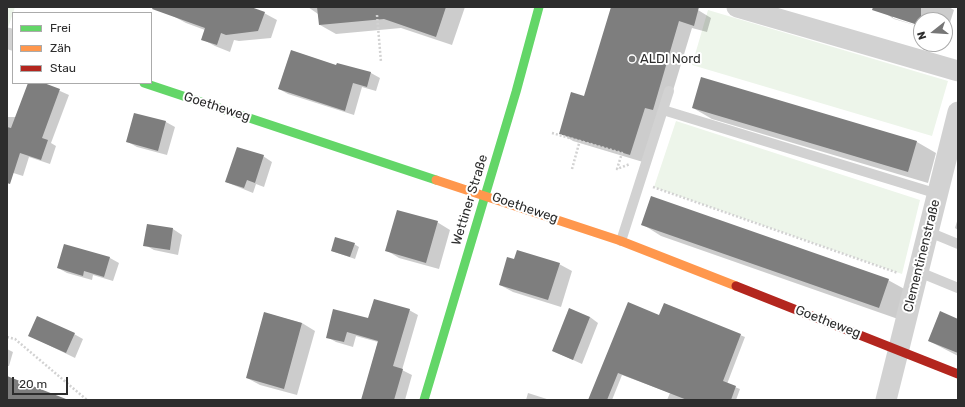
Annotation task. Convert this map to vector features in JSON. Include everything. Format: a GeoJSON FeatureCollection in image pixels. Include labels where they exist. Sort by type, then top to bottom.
{"type":"FeatureCollection","features":[{"type":"Feature","properties":{"kind":"street","name":"Wettiner Straße"},"geometry":{"type":"LineString","coordinates":[[424,400],[539,7]]}},
{"type":"Feature","properties":{"kind":"street"},"geometry":{"type":"LineString","coordinates":[[737,7],[958,71]]}},
{"type":"Feature","properties":{"kind":"street","name":"Goetheweg"},"geometry":{"type":"LineString","coordinates":[[147,84],[621,241],[958,374]]}},
{"type":"Feature","properties":{"kind":"street","name":"Clementinenstraße"},"geometry":{"type":"LineString","coordinates":[[886,400],[928,232],[956,133],[958,112]]}},
{"type":"Feature","properties":{"kind":"lane"},"geometry":{"type":"LineString","coordinates":[[621,241],[669,91]]}},
{"type":"Feature","properties":{"kind":"lane"},"geometry":{"type":"LineString","coordinates":[[663,110],[938,194]]}},
{"type":"Feature","properties":{"kind":"lane"},"geometry":{"type":"LineString","coordinates":[[928,232],[958,244]]}},
{"type":"Feature","properties":{"kind":"lane"},"geometry":{"type":"LineString","coordinates":[[917,276],[958,288]]}},
{"type":"Feature","properties":{"kind":"path"},"geometry":{"type":"LineString","coordinates":[[377,15],[381,62]]}},
{"type":"Feature","properties":{"kind":"path"},"geometry":{"type":"LineString","coordinates":[[552,133],[622,153],[617,169],[624,168],[632,163],[635,152],[648,157]]}},
{"type":"Feature","properties":{"kind":"path"},"geometry":{"type":"LineString","coordinates":[[572,169],[580,140]]}},
{"type":"Feature","properties":{"kind":"path"},"geometry":{"type":"LineString","coordinates":[[640,182],[917,276]]}},
{"type":"Feature","properties":{"kind":"path"},"geometry":{"type":"LineString","coordinates":[[7,337],[15,339],[87,400]]}},
{"type":"Feature","properties":{"kind":"shaded area"},"geometry":{"type":"Polygon","coordinates":[[[7,7],[15,7],[12,12],[7,31],[7,7]]]}},
{"type":"Feature","properties":{"kind":"shaded area"},"geometry":{"type":"Polygon","coordinates":[[[708,10],[948,81],[932,136],[692,65],[708,10]]]}},
{"type":"Feature","properties":{"kind":"shaded area"},"geometry":{"type":"Polygon","coordinates":[[[676,121],[920,200],[902,274],[654,187],[676,121]]]}},
{"type":"Feature","properties":{"kind":"building"},"geometry":{"type":"Polygon","coordinates":[[[153,7],[251,7],[265,12],[258,31],[226,35],[221,33],[217,45],[201,40],[205,28],[152,9],[153,7]]]}},
{"type":"Feature","properties":{"kind":"building"},"geometry":{"type":"Polygon","coordinates":[[[317,7],[446,7],[436,37],[384,19],[319,25],[317,7]]]}},
{"type":"Feature","properties":{"kind":"building","name":"ALDI Nord"},"geometry":{"type":"Polygon","coordinates":[[[611,7],[699,7],[694,26],[679,21],[653,110],[645,108],[630,155],[559,134],[571,92],[584,96],[611,7]]]}},
{"type":"Feature","properties":{"kind":"building"},"geometry":{"type":"Polygon","coordinates":[[[873,7],[921,7],[921,12],[913,12],[913,23],[872,10],[873,7]]]}},
{"type":"Feature","properties":{"kind":"building"},"geometry":{"type":"Polygon","coordinates":[[[291,50],[336,65],[337,63],[371,72],[367,87],[353,83],[345,111],[278,89],[291,50]]]}},
{"type":"Feature","properties":{"kind":"building"},"geometry":{"type":"Polygon","coordinates":[[[701,77],[917,141],[908,172],[692,108],[701,77]]]}},
{"type":"Feature","properties":{"kind":"building"},"geometry":{"type":"Polygon","coordinates":[[[28,84],[47,84],[60,89],[42,138],[48,140],[41,160],[20,153],[10,184],[7,183],[7,127],[11,128],[28,84]]]}},
{"type":"Feature","properties":{"kind":"building"},"geometry":{"type":"Polygon","coordinates":[[[134,113],[166,121],[158,151],[126,142],[134,113]]]}},
{"type":"Feature","properties":{"kind":"building"},"geometry":{"type":"Polygon","coordinates":[[[237,147],[264,155],[255,183],[247,180],[244,188],[225,182],[237,147]]]}},
{"type":"Feature","properties":{"kind":"building"},"geometry":{"type":"Polygon","coordinates":[[[651,196],[889,279],[879,308],[641,225],[651,196]]]}},
{"type":"Feature","properties":{"kind":"building"},"geometry":{"type":"Polygon","coordinates":[[[397,210],[438,221],[426,263],[385,251],[397,210]]]}},
{"type":"Feature","properties":{"kind":"building"},"geometry":{"type":"Polygon","coordinates":[[[147,224],[173,228],[170,250],[143,246],[147,224]]]}},
{"type":"Feature","properties":{"kind":"building"},"geometry":{"type":"Polygon","coordinates":[[[335,237],[355,243],[350,257],[331,251],[335,237]]]}},
{"type":"Feature","properties":{"kind":"building"},"geometry":{"type":"Polygon","coordinates":[[[64,244],[110,257],[104,277],[84,271],[83,276],[57,268],[64,244]]]}},
{"type":"Feature","properties":{"kind":"building"},"geometry":{"type":"Polygon","coordinates":[[[517,250],[560,263],[548,300],[499,285],[507,257],[514,259],[517,250]]]}},
{"type":"Feature","properties":{"kind":"building"},"geometry":{"type":"Polygon","coordinates":[[[374,299],[410,309],[393,366],[403,369],[394,400],[361,400],[378,341],[347,332],[344,342],[326,338],[333,309],[368,318],[374,299]]]}},
{"type":"Feature","properties":{"kind":"building"},"geometry":{"type":"Polygon","coordinates":[[[628,302],[659,315],[664,303],[741,334],[723,381],[736,386],[731,400],[687,400],[618,373],[607,400],[588,400],[628,302]]]}},
{"type":"Feature","properties":{"kind":"building"},"geometry":{"type":"Polygon","coordinates":[[[569,308],[590,317],[573,360],[552,351],[569,308]]]}},
{"type":"Feature","properties":{"kind":"building"},"geometry":{"type":"Polygon","coordinates":[[[940,311],[958,319],[958,353],[928,341],[940,311]]]}},
{"type":"Feature","properties":{"kind":"building"},"geometry":{"type":"Polygon","coordinates":[[[264,312],[302,323],[284,389],[246,378],[264,312]]]}},
{"type":"Feature","properties":{"kind":"building"},"geometry":{"type":"Polygon","coordinates":[[[37,316],[75,333],[66,353],[28,336],[37,316]]]}},
{"type":"Feature","properties":{"kind":"building"},"geometry":{"type":"Polygon","coordinates":[[[7,376],[66,399],[66,400],[7,400],[7,376]]]}},
{"type":"Feature","properties":{"kind":"traffic: fast"},"geometry":{"type":"LineString","coordinates":[[424,400],[516,92],[539,7]]}},
{"type":"Feature","properties":{"kind":"traffic: fast"},"geometry":{"type":"LineString","coordinates":[[147,84],[436,180]]}},
{"type":"Feature","properties":{"kind":"traffic: slow"},"geometry":{"type":"LineString","coordinates":[[436,180],[621,241],[736,286]]}},
{"type":"Feature","properties":{"kind":"traffic: jam"},"geometry":{"type":"LineString","coordinates":[[736,286],[958,374]]}},
{"type":"Feature","properties":{"kind":"place","name":"ALDI Nord"},"geometry":{"type":"Point","coordinates":[632,59]}}]}
